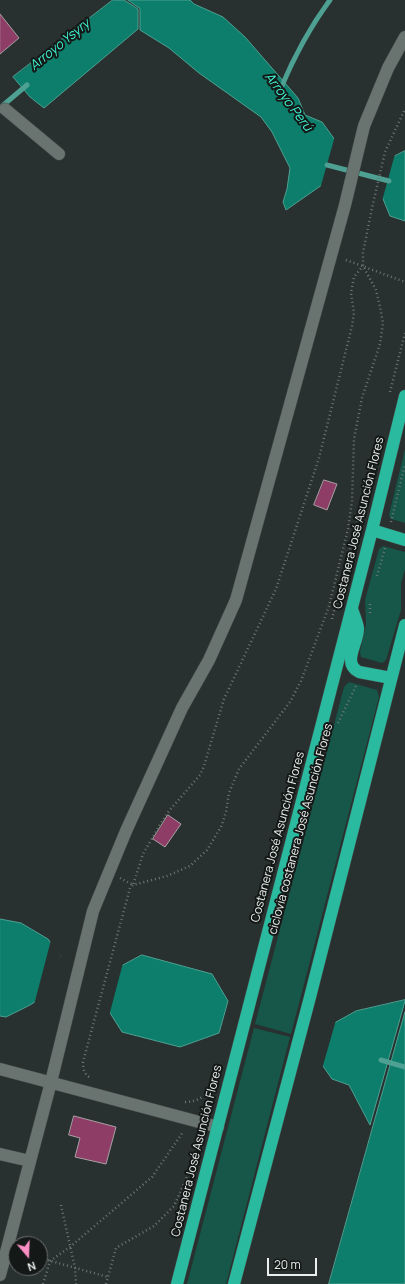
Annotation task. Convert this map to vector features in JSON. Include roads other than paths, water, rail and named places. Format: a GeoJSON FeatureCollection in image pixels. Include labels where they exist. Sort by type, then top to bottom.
{"type":"FeatureCollection","features":[{"type":"Feature","properties":{"kind":"highway","name":"Costanera José Asunción Flores"},"geometry":{"type":"LineString","coordinates":[[177,1284],[352,609],[405,396]]}},
{"type":"Feature","properties":{"kind":"highway"},"geometry":{"type":"LineString","coordinates":[[372,530],[405,540]]}},
{"type":"Feature","properties":{"kind":"highway"},"geometry":{"type":"LineString","coordinates":[[352,609],[358,628],[351,662],[355,670],[391,678]]}},
{"type":"Feature","properties":{"kind":"highway"},"geometry":{"type":"LineString","coordinates":[[234,1284],[309,1002],[405,625]]}},
{"type":"Feature","properties":{"kind":"street"},"geometry":{"type":"LineString","coordinates":[[1,1268],[30,1161],[93,910],[126,831],[182,708],[209,660],[236,600],[345,205],[364,126],[388,68],[405,37]]}},
{"type":"Feature","properties":{"kind":"street"},"geometry":{"type":"LineString","coordinates":[[5,109],[59,154]]}},
{"type":"Feature","properties":{"kind":"street"},"geometry":{"type":"LineString","coordinates":[[0,1069],[218,1127]]}},
{"type":"Feature","properties":{"kind":"street"},"geometry":{"type":"LineString","coordinates":[[0,1154],[30,1161]]}},
{"type":"Feature","properties":{"kind":"water"},"geometry":{"type":"Polygon","coordinates":[[[113,0],[124,0],[138,9],[138,29],[44,108],[30,97],[13,77],[113,0]]]}},
{"type":"Feature","properties":{"kind":"water"},"geometry":{"type":"Polygon","coordinates":[[[128,0],[190,0],[194,4],[223,17],[245,37],[298,98],[305,115],[322,122],[338,144],[329,180],[286,210],[283,202],[287,189],[290,168],[272,132],[261,117],[199,73],[169,48],[140,30],[140,9],[128,0]]]}},
{"type":"Feature","properties":{"kind":"water"},"geometry":{"type":"Polygon","coordinates":[[[405,151],[405,221],[390,216],[381,194],[389,159],[405,151]]]}},
{"type":"Feature","properties":{"kind":"water"},"geometry":{"type":"Polygon","coordinates":[[[0,919],[21,923],[48,939],[61,957],[51,992],[6,1017],[0,1016],[0,919]]]}},
{"type":"Feature","properties":{"kind":"water"},"geometry":{"type":"Polygon","coordinates":[[[142,955],[212,974],[228,1001],[219,1033],[180,1047],[122,1032],[105,1005],[116,969],[142,955]]]}},
{"type":"Feature","properties":{"kind":"water"},"geometry":{"type":"Polygon","coordinates":[[[405,1000],[370,1125],[349,1085],[332,1079],[318,1059],[327,1027],[356,1011],[405,1000]]]}},
{"type":"Feature","properties":{"kind":"water"},"geometry":{"type":"Polygon","coordinates":[[[405,1012],[405,1284],[329,1284],[405,1012]]]}},
{"type":"Feature","properties":{"kind":"waterway"},"geometry":{"type":"LineString","coordinates":[[281,88],[303,42],[330,0]]}},
{"type":"Feature","properties":{"kind":"waterway","name":"Arroyo Ysyry"},"geometry":{"type":"LineString","coordinates":[[1,107],[27,85]]}},
{"type":"Feature","properties":{"kind":"waterway","name":"Arroyo Perú"},"geometry":{"type":"LineString","coordinates":[[327,165],[389,181]]}},
{"type":"Feature","properties":{"kind":"waterway"},"geometry":{"type":"LineString","coordinates":[[381,1060],[405,1067]]}}]}
